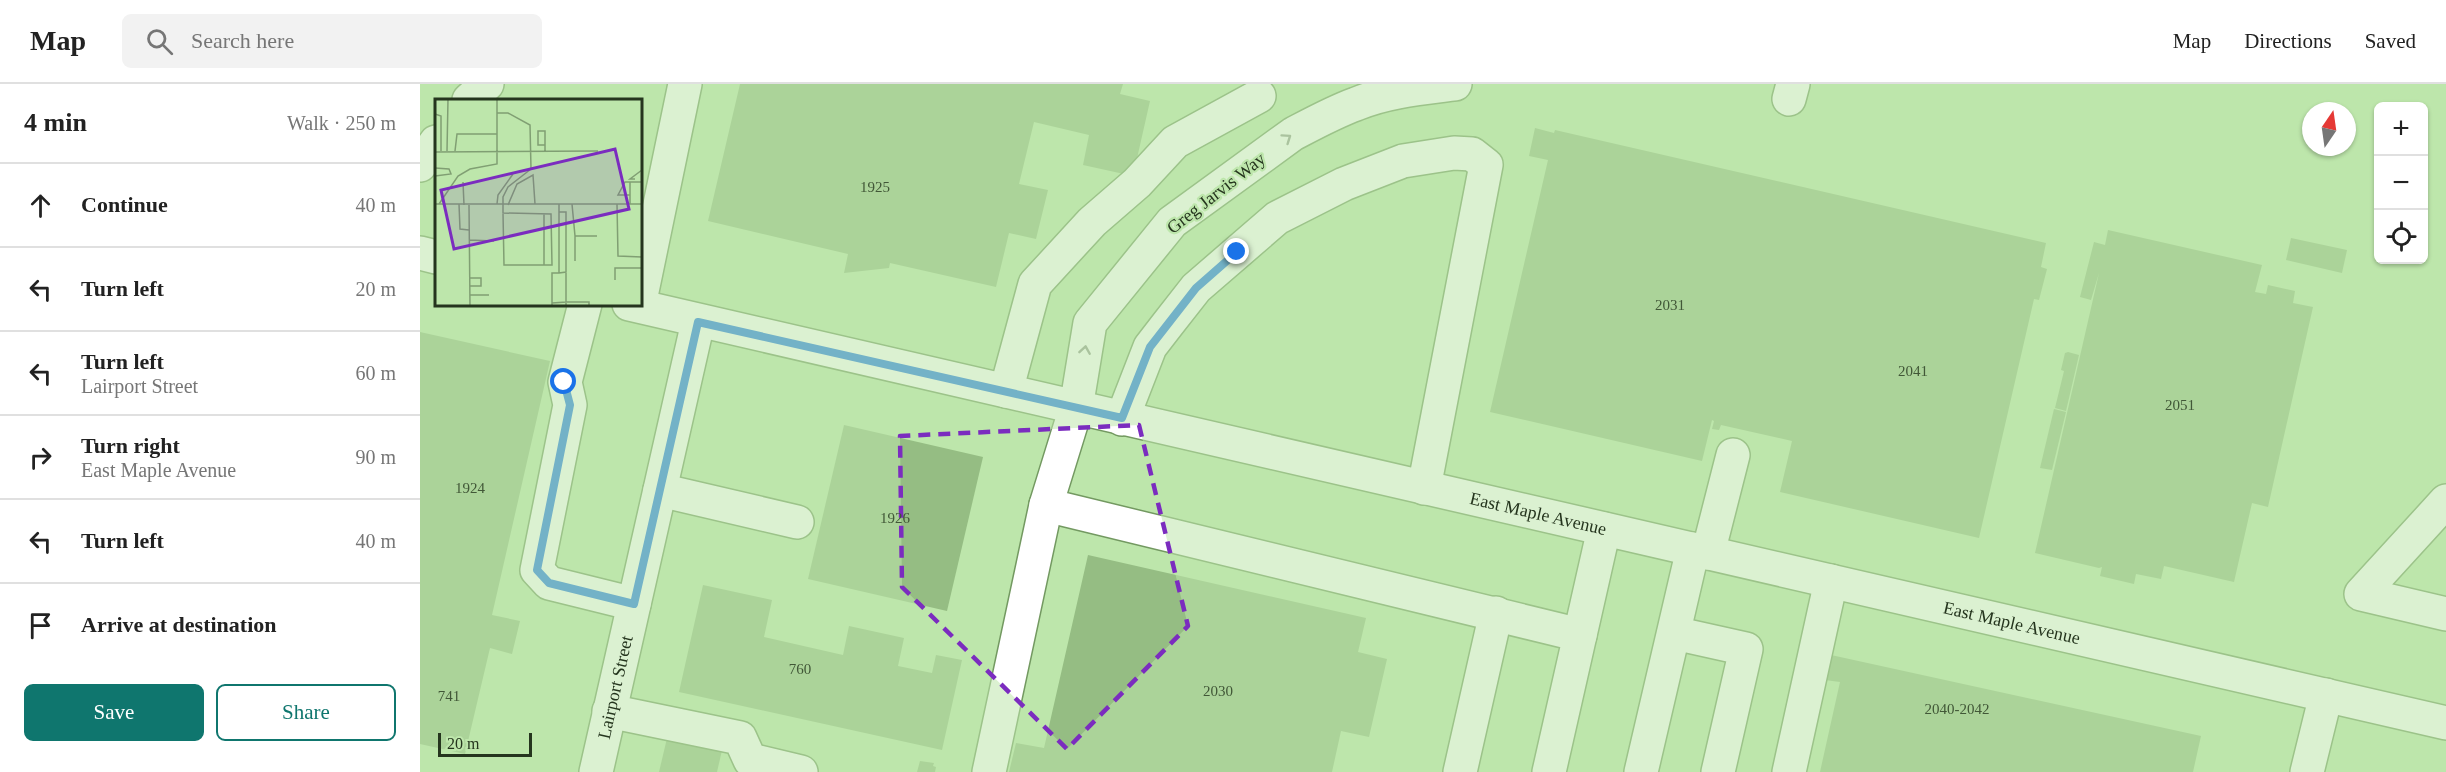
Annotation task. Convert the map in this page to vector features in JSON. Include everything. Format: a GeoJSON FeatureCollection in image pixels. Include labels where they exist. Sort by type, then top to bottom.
{"type":"FeatureCollection","features":[{"type":"Feature","properties":{"kind":"street"},"geometry":{"type":"LineString","coordinates":[[470,99],[487,84]]}},
{"type":"Feature","properties":{"kind":"street"},"geometry":{"type":"LineString","coordinates":[[642,281],[685,84]]}},
{"type":"Feature","properties":{"kind":"street","name":"Greg Jarvis Way"},"geometry":{"type":"LineString","coordinates":[[989,772],[1046,505],[1076,408],[1090,323],[1172,222],[1293,134],[1358,103],[1413,89],[1455,84]]}},
{"type":"Feature","properties":{"kind":"street"},"geometry":{"type":"LineString","coordinates":[[1006,391],[1035,284],[1092,222],[1137,183],[1175,142],[1259,96]]}},
{"type":"Feature","properties":{"kind":"street"},"geometry":{"type":"LineString","coordinates":[[420,165],[435,143]]}},
{"type":"Feature","properties":{"kind":"street"},"geometry":{"type":"LineString","coordinates":[[1122,418],[1150,347],[1167,325],[1196,288],[1277,218],[1344,184],[1403,161],[1454,153],[1472,154],[1486,165],[1424,488]]}},
{"type":"Feature","properties":{"kind":"street"},"geometry":{"type":"LineString","coordinates":[[420,253],[435,257]]}},
{"type":"Feature","properties":{"kind":"street","name":"East Maple Avenue"},"geometry":{"type":"LineString","coordinates":[[642,305],[698,322],[1831,580],[2446,723]]}},
{"type":"Feature","properties":{"kind":"street"},"geometry":{"type":"LineString","coordinates":[[584,306],[564,382],[570,405],[537,570],[549,583],[634,604]]}},
{"type":"Feature","properties":{"kind":"street","name":"Lairport Street"},"geometry":{"type":"LineString","coordinates":[[596,772],[698,322]]}},
{"type":"Feature","properties":{"kind":"street"},"geometry":{"type":"LineString","coordinates":[[1641,772],[1674,633],[1733,455]]}},
{"type":"Feature","properties":{"kind":"street"},"geometry":{"type":"LineString","coordinates":[[660,490],[797,522]]}},
{"type":"Feature","properties":{"kind":"street"},"geometry":{"type":"LineString","coordinates":[[2446,501],[2361,594],[2446,614]]}},
{"type":"Feature","properties":{"kind":"street"},"geometry":{"type":"LineString","coordinates":[[1046,505],[1580,635]]}},
{"type":"Feature","properties":{"kind":"street"},"geometry":{"type":"LineString","coordinates":[[1549,772],[1604,529]]}},
{"type":"Feature","properties":{"kind":"street"},"geometry":{"type":"LineString","coordinates":[[1789,772],[1831,580]]}},
{"type":"Feature","properties":{"kind":"street"},"geometry":{"type":"LineString","coordinates":[[1460,772],[1496,613]]}},
{"type":"Feature","properties":{"kind":"street"},"geometry":{"type":"LineString","coordinates":[[1674,633],[1746,649],[1718,772]]}},
{"type":"Feature","properties":{"kind":"street"},"geometry":{"type":"LineString","coordinates":[[2307,772],[2326,695]]}},
{"type":"Feature","properties":{"kind":"street"},"geometry":{"type":"LineString","coordinates":[[609,711],[740,738],[750,760],[801,772]]}},
{"type":"Feature","properties":{"kind":"highlighted area"},"geometry":{"type":"Polygon","coordinates":[[[1139,425],[1188,626],[1067,749],[902,587],[900,436],[1139,425]]]}},
{"type":"Feature","properties":{"kind":"building"},"geometry":{"type":"Polygon","coordinates":[[[740,84],[1123,84],[1120,94],[1150,101],[1133,176],[1083,165],[1089,135],[1034,122],[1019,184],[1048,190],[1036,239],[1009,233],[996,287],[890,263],[889,268],[844,273],[848,254],[708,221],[740,84]]]}},
{"type":"Feature","properties":{"kind":"building"},"geometry":{"type":"Polygon","coordinates":[[[1535,128],[1554,133],[1555,130],[2046,243],[2041,267],[2047,269],[2039,300],[2034,299],[1979,538],[1780,492],[1792,441],[1721,425],[1719,430],[1712,429],[1714,421],[1712,420],[1702,461],[1490,412],[1548,160],[1529,156],[1535,128]]]}},
{"type":"Feature","properties":{"kind":"building"},"geometry":{"type":"Polygon","coordinates":[[[2108,230],[2262,265],[2255,292],[2266,294],[2268,285],[2295,291],[2293,303],[2313,307],[2268,507],[2252,503],[2234,582],[2164,566],[2161,579],[2136,574],[2134,584],[2100,576],[2102,567],[2035,553],[2099,273],[2091,300],[2080,297],[2094,242],[2105,245],[2108,230]]]}},
{"type":"Feature","properties":{"kind":"building"},"geometry":{"type":"Polygon","coordinates":[[[2291,238],[2347,250],[2342,273],[2286,260],[2291,238]]]}},
{"type":"Feature","properties":{"kind":"building"},"geometry":{"type":"Polygon","coordinates":[[[420,332],[550,361],[492,615],[520,621],[512,654],[490,648],[465,754],[420,744],[420,332]]]}},
{"type":"Feature","properties":{"kind":"building"},"geometry":{"type":"Polygon","coordinates":[[[2065,353],[2079,355],[2066,411],[2055,408],[2064,371],[2061,370],[2065,353]]]}},
{"type":"Feature","properties":{"kind":"building"},"geometry":{"type":"Polygon","coordinates":[[[2054,409],[2066,412],[2052,470],[2040,468],[2054,409]]]}},
{"type":"Feature","properties":{"kind":"building"},"geometry":{"type":"Polygon","coordinates":[[[844,425],[983,457],[947,611],[808,579],[844,425]]]}},
{"type":"Feature","properties":{"kind":"building"},"geometry":{"type":"Polygon","coordinates":[[[1088,555],[1366,618],[1358,652],[1387,659],[1369,737],[1341,731],[1332,772],[1009,772],[1016,743],[1044,748],[1088,555]]]}},
{"type":"Feature","properties":{"kind":"building"},"geometry":{"type":"Polygon","coordinates":[[[703,585],[772,600],[764,637],[843,655],[849,626],[904,638],[898,666],[932,673],[936,655],[962,660],[942,750],[679,692],[703,585]]]}},
{"type":"Feature","properties":{"kind":"building"},"geometry":{"type":"Polygon","coordinates":[[[1831,655],[2201,736],[2193,772],[1820,772],[1840,682],[1825,680],[1831,655]]]}},
{"type":"Feature","properties":{"kind":"building"},"geometry":{"type":"Polygon","coordinates":[[[668,734],[723,746],[717,772],[659,772],[668,734]]]}},
{"type":"Feature","properties":{"kind":"building"},"geometry":{"type":"Polygon","coordinates":[[[920,761],[934,763],[935,772],[917,772],[920,761]]]}},
{"type":"Feature","properties":{"kind":"route"},"geometry":{"type":"LineString","coordinates":[[564,382],[570,405],[537,570],[549,583],[634,604],[698,322],[1122,418],[1150,347],[1196,288],[1237,252]]}}]}
